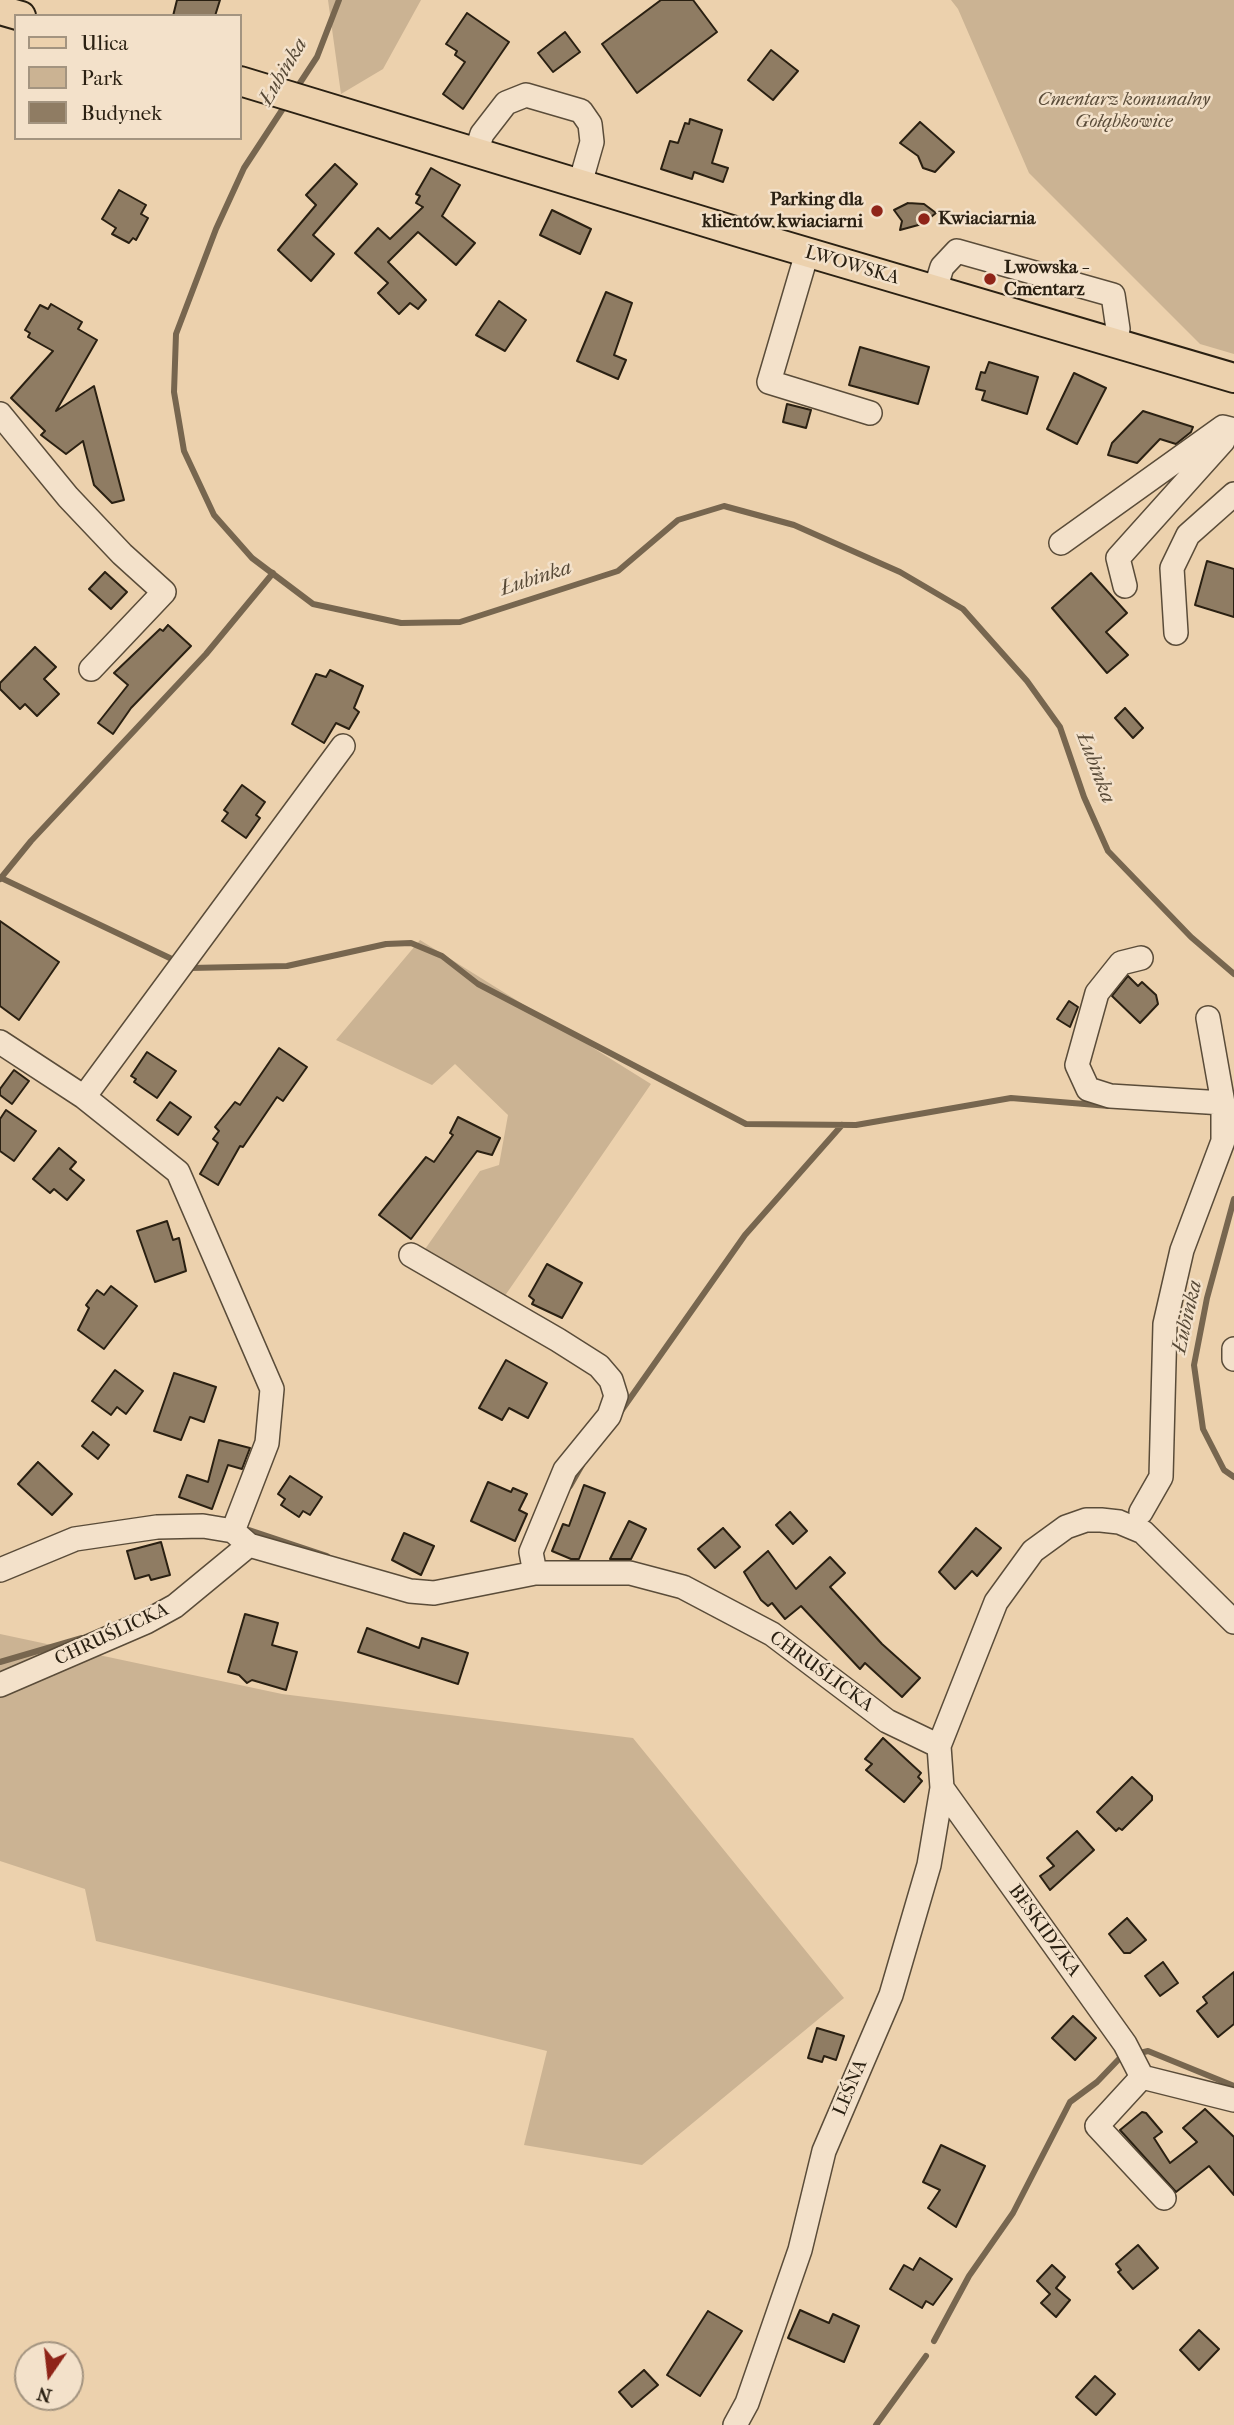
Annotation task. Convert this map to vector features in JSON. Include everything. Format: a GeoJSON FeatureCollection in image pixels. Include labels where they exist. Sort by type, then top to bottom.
{"type":"FeatureCollection","features":[{"type":"Feature","properties":{"kind":"main road","name":"LWOWSKA"},"geometry":{"type":"LineString","coordinates":[[242,82],[807,253],[1234,378]]}},
{"type":"Feature","properties":{"kind":"street"},"geometry":{"type":"LineString","coordinates":[[476,152],[482,134],[506,103],[526,95],[580,111],[590,124],[592,142],[580,184]]}},
{"type":"Feature","properties":{"kind":"street"},"geometry":{"type":"LineString","coordinates":[[934,290],[942,267],[957,251],[1113,295],[1118,329],[1114,343]]}},
{"type":"Feature","properties":{"kind":"street"},"geometry":{"type":"LineString","coordinates":[[807,253],[769,382],[870,413]]}},
{"type":"Feature","properties":{"kind":"street"},"geometry":{"type":"LineString","coordinates":[[0,414],[68,497],[121,554],[164,592],[91,669]]}},
{"type":"Feature","properties":{"kind":"street"},"geometry":{"type":"LineString","coordinates":[[1062,543],[1223,427],[1234,432],[1118,558],[1125,586]]}},
{"type":"Feature","properties":{"kind":"street"},"geometry":{"type":"LineString","coordinates":[[1176,633],[1172,568],[1188,535],[1234,494]]}},
{"type":"Feature","properties":{"kind":"street"},"geometry":{"type":"LineString","coordinates":[[84,1097],[343,746]]}},
{"type":"Feature","properties":{"kind":"street"},"geometry":{"type":"LineString","coordinates":[[1141,958],[1121,963],[1097,993],[1077,1065],[1088,1089],[1110,1096],[1223,1103]]}},
{"type":"Feature","properties":{"kind":"street"},"geometry":{"type":"LineString","coordinates":[[1141,1512],[1161,1477],[1165,1324],[1182,1250],[1223,1141],[1223,1103],[1208,1018]]}},
{"type":"Feature","properties":{"kind":"street"},"geometry":{"type":"LineString","coordinates":[[0,1042],[84,1097],[178,1172],[272,1389],[267,1443],[241,1538]]}},
{"type":"Feature","properties":{"kind":"street"},"geometry":{"type":"LineString","coordinates":[[411,1255],[558,1340],[599,1366],[611,1380],[617,1396],[609,1416],[565,1470],[531,1552],[535,1573]]}},
{"type":"Feature","properties":{"kind":"street"},"geometry":{"type":"LineString","coordinates":[[1234,1349],[1234,1359]]}},
{"type":"Feature","properties":{"kind":"street"},"geometry":{"type":"LineString","coordinates":[[939,1746],[996,1602],[1033,1551],[1066,1527],[1086,1520],[1101,1520],[1119,1522],[1143,1532],[1234,1622]]}},
{"type":"Feature","properties":{"kind":"street","name":"CHRUŚLICKA"},"geometry":{"type":"LineString","coordinates":[[0,1570],[75,1539],[157,1527],[203,1526],[410,1591],[434,1593],[535,1573],[630,1573],[683,1587],[772,1634],[887,1721],[939,1746]]}},
{"type":"Feature","properties":{"kind":"street","name":"CHRUŚLICKA"},"geometry":{"type":"LineString","coordinates":[[0,1685],[156,1617],[175,1606],[241,1538]]}},
{"type":"Feature","properties":{"kind":"street","name":"LEŚNA"},"geometry":{"type":"LineString","coordinates":[[735,2425],[747,2403],[800,2250],[824,2151],[891,1995],[929,1865],[942,1788],[939,1746]]}},
{"type":"Feature","properties":{"kind":"street","name":"BESKIDZKA"},"geometry":{"type":"LineString","coordinates":[[942,1788],[1134,2062]]}},
{"type":"Feature","properties":{"kind":"street"},"geometry":{"type":"LineString","coordinates":[[1164,2198],[1097,2126],[1134,2062],[1234,2100]]}},
{"type":"Feature","properties":{"kind":"green space"},"geometry":{"type":"Polygon","coordinates":[[[328,0],[421,0],[383,69],[341,94],[328,0]]]}},
{"type":"Feature","properties":{"kind":"green space","name":"Cmentarz komunalny Gołąbkowice"},"geometry":{"type":"Polygon","coordinates":[[[951,0],[1234,0],[1234,354],[1200,344],[1029,173],[958,9],[951,0]]]}},
{"type":"Feature","properties":{"kind":"green space"},"geometry":{"type":"Polygon","coordinates":[[[420,940],[651,1084],[502,1300],[423,1252],[480,1171],[499,1165],[508,1115],[455,1064],[432,1085],[336,1040],[420,940]]]}},
{"type":"Feature","properties":{"kind":"green space"},"geometry":{"type":"Polygon","coordinates":[[[0,1634],[282,1694],[633,1738],[844,1998],[642,2165],[524,2145],[547,2051],[96,1941],[85,1889],[0,1861],[0,1634]]]}},
{"type":"Feature","properties":{"kind":"building"},"geometry":{"type":"Polygon","coordinates":[[[177,0],[220,0],[216,14],[174,14],[177,0]]]}},
{"type":"Feature","properties":{"kind":"building"},"geometry":{"type":"Polygon","coordinates":[[[661,0],[693,0],[717,32],[637,93],[602,44],[661,0]]]}},
{"type":"Feature","properties":{"kind":"building"},"geometry":{"type":"Polygon","coordinates":[[[467,13],[509,42],[463,109],[443,94],[465,62],[455,55],[457,51],[446,44],[467,13]]]}},
{"type":"Feature","properties":{"kind":"building"},"geometry":{"type":"Polygon","coordinates":[[[565,32],[580,52],[553,72],[538,53],[565,32]]]}},
{"type":"Feature","properties":{"kind":"building"},"geometry":{"type":"Polygon","coordinates":[[[771,50],[798,71],[773,100],[748,80],[771,50]]]}},
{"type":"Feature","properties":{"kind":"building"},"geometry":{"type":"Polygon","coordinates":[[[690,119],[722,130],[712,163],[728,168],[723,182],[694,172],[692,179],[661,169],[670,141],[678,143],[685,123],[689,124],[690,119]]]}},
{"type":"Feature","properties":{"kind":"building"},"geometry":{"type":"Polygon","coordinates":[[[920,122],[954,152],[935,172],[923,168],[918,156],[900,143],[920,122]]]}},
{"type":"Feature","properties":{"kind":"building"},"geometry":{"type":"Polygon","coordinates":[[[335,164],[357,184],[313,235],[334,254],[311,281],[278,250],[316,205],[306,195],[335,164]]]}},
{"type":"Feature","properties":{"kind":"building"},"geometry":{"type":"Polygon","coordinates":[[[431,168],[460,185],[442,216],[475,243],[456,265],[418,232],[388,262],[426,300],[418,309],[410,303],[399,314],[378,293],[388,283],[355,253],[378,228],[390,239],[423,207],[416,203],[420,196],[416,194],[431,168]]]}},
{"type":"Feature","properties":{"kind":"building"},"geometry":{"type":"Polygon","coordinates":[[[119,190],[146,205],[141,214],[148,218],[136,240],[133,238],[129,243],[112,234],[116,228],[102,219],[119,190]]]}},
{"type":"Feature","properties":{"kind":"building"},"geometry":{"type":"Polygon","coordinates":[[[908,203],[924,204],[936,213],[922,224],[900,230],[902,221],[894,210],[908,203]]]}},
{"type":"Feature","properties":{"kind":"building"},"geometry":{"type":"Polygon","coordinates":[[[552,210],[591,229],[580,254],[540,235],[552,210]]]}},
{"type":"Feature","properties":{"kind":"building"},"geometry":{"type":"Polygon","coordinates":[[[606,292],[632,303],[614,355],[626,360],[618,379],[577,361],[606,292]]]}},
{"type":"Feature","properties":{"kind":"building"},"geometry":{"type":"Polygon","coordinates":[[[499,301],[526,320],[505,351],[476,335],[499,301]]]}},
{"type":"Feature","properties":{"kind":"building"},"geometry":{"type":"Polygon","coordinates":[[[51,304],[82,322],[78,329],[97,340],[56,411],[94,386],[124,500],[112,503],[94,485],[83,441],[66,454],[41,435],[45,431],[11,398],[53,351],[28,337],[30,333],[25,330],[40,305],[48,309],[51,304]]]}},
{"type":"Feature","properties":{"kind":"building"},"geometry":{"type":"Polygon","coordinates":[[[860,347],[929,367],[918,404],[849,385],[860,347]]]}},
{"type":"Feature","properties":{"kind":"building"},"geometry":{"type":"Polygon","coordinates":[[[989,362],[1038,377],[1027,414],[982,400],[985,391],[976,389],[981,372],[985,373],[989,362]]]}},
{"type":"Feature","properties":{"kind":"building"},"geometry":{"type":"Polygon","coordinates":[[[1074,373],[1106,388],[1077,444],[1047,429],[1074,373]]]}},
{"type":"Feature","properties":{"kind":"building"},"geometry":{"type":"Polygon","coordinates":[[[787,404],[811,410],[806,428],[783,422],[787,404]]]}},
{"type":"Feature","properties":{"kind":"building"},"geometry":{"type":"Polygon","coordinates":[[[1143,411],[1193,427],[1191,432],[1176,444],[1160,439],[1137,463],[1108,455],[1112,443],[1143,411]]]}},
{"type":"Feature","properties":{"kind":"building"},"geometry":{"type":"Polygon","coordinates":[[[1207,561],[1234,569],[1234,617],[1195,605],[1207,561]]]}},
{"type":"Feature","properties":{"kind":"building"},"geometry":{"type":"Polygon","coordinates":[[[105,572],[127,592],[111,609],[89,589],[105,572]]]}},
{"type":"Feature","properties":{"kind":"building"},"geometry":{"type":"Polygon","coordinates":[[[1091,573],[1127,613],[1106,632],[1128,655],[1107,673],[1052,608],[1091,573]]]}},
{"type":"Feature","properties":{"kind":"building"},"geometry":{"type":"Polygon","coordinates":[[[168,625],[191,646],[131,708],[113,734],[98,723],[128,685],[114,673],[160,629],[163,631],[168,625]]]}},
{"type":"Feature","properties":{"kind":"building"},"geometry":{"type":"Polygon","coordinates":[[[35,647],[56,667],[44,679],[59,694],[37,716],[25,704],[20,709],[0,689],[0,683],[35,647]]]}},
{"type":"Feature","properties":{"kind":"building"},"geometry":{"type":"Polygon","coordinates":[[[330,670],[363,686],[354,708],[359,712],[349,729],[336,723],[324,743],[292,724],[316,674],[326,677],[330,670]]]}},
{"type":"Feature","properties":{"kind":"building"},"geometry":{"type":"Polygon","coordinates":[[[1125,708],[1143,728],[1133,738],[1115,718],[1125,708]]]}},
{"type":"Feature","properties":{"kind":"building"},"geometry":{"type":"Polygon","coordinates":[[[242,785],[265,802],[256,815],[260,818],[246,838],[222,821],[228,813],[224,810],[242,785]]]}},
{"type":"Feature","properties":{"kind":"building"},"geometry":{"type":"Polygon","coordinates":[[[0,921],[59,962],[19,1020],[0,1006],[0,921]]]}},
{"type":"Feature","properties":{"kind":"building"},"geometry":{"type":"Polygon","coordinates":[[[1128,976],[1138,986],[1142,982],[1156,995],[1158,1004],[1140,1023],[1112,996],[1128,976]]]}},
{"type":"Feature","properties":{"kind":"building"},"geometry":{"type":"Polygon","coordinates":[[[1069,1001],[1078,1007],[1070,1027],[1057,1019],[1069,1001]]]}},
{"type":"Feature","properties":{"kind":"building"},"geometry":{"type":"Polygon","coordinates":[[[279,1048],[307,1067],[283,1101],[277,1097],[243,1147],[240,1146],[218,1185],[200,1174],[218,1143],[213,1139],[219,1131],[215,1127],[235,1102],[240,1105],[279,1048]]]}},
{"type":"Feature","properties":{"kind":"building"},"geometry":{"type":"Polygon","coordinates":[[[147,1052],[176,1071],[157,1098],[134,1082],[136,1079],[131,1076],[147,1052]]]}},
{"type":"Feature","properties":{"kind":"building"},"geometry":{"type":"Polygon","coordinates":[[[14,1070],[29,1081],[12,1104],[0,1095],[0,1089],[14,1070]]]}},
{"type":"Feature","properties":{"kind":"building"},"geometry":{"type":"Polygon","coordinates":[[[170,1102],[191,1117],[178,1135],[157,1120],[170,1102]]]}},
{"type":"Feature","properties":{"kind":"building"},"geometry":{"type":"Polygon","coordinates":[[[6,1110],[36,1131],[14,1161],[0,1151],[0,1119],[6,1110]]]}},
{"type":"Feature","properties":{"kind":"building"},"geometry":{"type":"Polygon","coordinates":[[[458,1117],[500,1138],[492,1155],[477,1151],[411,1239],[379,1215],[426,1157],[434,1162],[453,1135],[450,1133],[458,1117]]]}},
{"type":"Feature","properties":{"kind":"building"},"geometry":{"type":"Polygon","coordinates":[[[59,1148],[76,1162],[70,1169],[84,1180],[67,1200],[54,1189],[50,1193],[33,1179],[59,1148]]]}},
{"type":"Feature","properties":{"kind":"building"},"geometry":{"type":"Polygon","coordinates":[[[167,1221],[173,1240],[179,1238],[186,1271],[155,1282],[137,1231],[167,1221]]]}},
{"type":"Feature","properties":{"kind":"building"},"geometry":{"type":"Polygon","coordinates":[[[547,1264],[582,1283],[562,1318],[532,1304],[534,1300],[529,1296],[547,1264]]]}},
{"type":"Feature","properties":{"kind":"building"},"geometry":{"type":"Polygon","coordinates":[[[111,1286],[137,1306],[104,1349],[78,1330],[89,1308],[86,1305],[97,1290],[104,1295],[111,1286]]]}},
{"type":"Feature","properties":{"kind":"building"},"geometry":{"type":"Polygon","coordinates":[[[506,1360],[547,1383],[528,1418],[509,1408],[502,1420],[479,1408],[506,1360]]]}},
{"type":"Feature","properties":{"kind":"building"},"geometry":{"type":"Polygon","coordinates":[[[115,1370],[143,1391],[126,1414],[117,1407],[111,1415],[92,1401],[115,1370]]]}},
{"type":"Feature","properties":{"kind":"building"},"geometry":{"type":"Polygon","coordinates":[[[174,1373],[216,1387],[204,1422],[190,1417],[181,1440],[154,1431],[174,1373]]]}},
{"type":"Feature","properties":{"kind":"building"},"geometry":{"type":"Polygon","coordinates":[[[93,1432],[109,1445],[98,1459],[82,1446],[93,1432]]]}},
{"type":"Feature","properties":{"kind":"building"},"geometry":{"type":"Polygon","coordinates":[[[219,1440],[250,1448],[242,1469],[228,1465],[212,1509],[179,1497],[187,1475],[208,1482],[219,1440]]]}},
{"type":"Feature","properties":{"kind":"building"},"geometry":{"type":"Polygon","coordinates":[[[38,1462],[72,1494],[52,1515],[18,1484],[38,1462]]]}},
{"type":"Feature","properties":{"kind":"building"},"geometry":{"type":"Polygon","coordinates":[[[290,1476],[322,1497],[310,1515],[303,1511],[299,1517],[281,1505],[285,1499],[278,1494],[290,1476]]]}},
{"type":"Feature","properties":{"kind":"building"},"geometry":{"type":"Polygon","coordinates":[[[488,1482],[511,1492],[513,1488],[527,1494],[519,1510],[527,1514],[515,1541],[471,1521],[488,1482]]]}},
{"type":"Feature","properties":{"kind":"building"},"geometry":{"type":"Polygon","coordinates":[[[584,1485],[605,1493],[579,1559],[571,1559],[552,1551],[563,1524],[569,1526],[584,1485]]]}},
{"type":"Feature","properties":{"kind":"building"},"geometry":{"type":"Polygon","coordinates":[[[790,1512],[807,1531],[793,1544],[776,1525],[790,1512]]]}},
{"type":"Feature","properties":{"kind":"building"},"geometry":{"type":"Polygon","coordinates":[[[629,1521],[646,1529],[631,1559],[610,1559],[629,1521]]]}},
{"type":"Feature","properties":{"kind":"building"},"geometry":{"type":"Polygon","coordinates":[[[723,1528],[740,1547],[715,1568],[698,1549],[723,1528]]]}},
{"type":"Feature","properties":{"kind":"building"},"geometry":{"type":"Polygon","coordinates":[[[976,1528],[1001,1548],[977,1576],[972,1571],[955,1589],[939,1572],[976,1528]]]}},
{"type":"Feature","properties":{"kind":"building"},"geometry":{"type":"Polygon","coordinates":[[[404,1533],[434,1546],[421,1575],[392,1560],[404,1533]]]}},
{"type":"Feature","properties":{"kind":"building"},"geometry":{"type":"Polygon","coordinates":[[[161,1542],[170,1575],[151,1580],[149,1575],[135,1579],[127,1551],[161,1542]]]}},
{"type":"Feature","properties":{"kind":"building"},"geometry":{"type":"Polygon","coordinates":[[[768,1551],[796,1589],[830,1557],[845,1573],[830,1587],[882,1644],[920,1678],[902,1697],[865,1663],[860,1669],[801,1606],[785,1619],[772,1603],[768,1606],[761,1600],[744,1572],[768,1551]]]}},
{"type":"Feature","properties":{"kind":"building"},"geometry":{"type":"Polygon","coordinates":[[[245,1614],[278,1623],[272,1645],[297,1652],[286,1690],[252,1680],[247,1683],[239,1675],[228,1672],[245,1614]]]}},
{"type":"Feature","properties":{"kind":"building"},"geometry":{"type":"Polygon","coordinates":[[[367,1628],[419,1648],[422,1638],[468,1653],[458,1684],[358,1652],[367,1628]]]}},
{"type":"Feature","properties":{"kind":"building"},"geometry":{"type":"Polygon","coordinates":[[[883,1738],[921,1773],[918,1777],[922,1781],[904,1802],[866,1770],[872,1764],[865,1759],[883,1738]]]}},
{"type":"Feature","properties":{"kind":"building"},"geometry":{"type":"Polygon","coordinates":[[[1132,1777],[1152,1796],[1152,1800],[1122,1830],[1119,1828],[1116,1831],[1097,1812],[1132,1777]]]}},
{"type":"Feature","properties":{"kind":"building"},"geometry":{"type":"Polygon","coordinates":[[[1077,1831],[1094,1850],[1050,1890],[1040,1876],[1054,1866],[1047,1858],[1077,1831]]]}},
{"type":"Feature","properties":{"kind":"building"},"geometry":{"type":"Polygon","coordinates":[[[1127,1918],[1146,1940],[1130,1953],[1124,1953],[1109,1934],[1127,1918]]]}},
{"type":"Feature","properties":{"kind":"building"},"geometry":{"type":"Polygon","coordinates":[[[1163,1962],[1178,1983],[1160,1996],[1145,1976],[1163,1962]]]}},
{"type":"Feature","properties":{"kind":"building"},"geometry":{"type":"Polygon","coordinates":[[[1234,1972],[1234,2024],[1218,2037],[1197,2011],[1207,2003],[1203,1997],[1234,1972]]]}},
{"type":"Feature","properties":{"kind":"building"},"geometry":{"type":"Polygon","coordinates":[[[1073,2016],[1096,2038],[1075,2060],[1052,2038],[1073,2016]]]}},
{"type":"Feature","properties":{"kind":"building"},"geometry":{"type":"Polygon","coordinates":[[[817,2028],[844,2036],[836,2060],[824,2056],[822,2062],[808,2058],[817,2028]]]}},
{"type":"Feature","properties":{"kind":"building"},"geometry":{"type":"Polygon","coordinates":[[[1205,2109],[1234,2137],[1234,2195],[1209,2166],[1176,2192],[1120,2130],[1142,2112],[1146,2113],[1162,2132],[1154,2138],[1170,2163],[1197,2142],[1183,2128],[1205,2109]]]}},
{"type":"Feature","properties":{"kind":"building"},"geometry":{"type":"Polygon","coordinates":[[[941,2145],[985,2166],[956,2227],[928,2208],[940,2190],[923,2182],[941,2145]]]}},
{"type":"Feature","properties":{"kind":"building"},"geometry":{"type":"Polygon","coordinates":[[[1138,2245],[1158,2268],[1133,2289],[1118,2272],[1121,2270],[1116,2264],[1138,2245]]]}},
{"type":"Feature","properties":{"kind":"building"},"geometry":{"type":"Polygon","coordinates":[[[920,2258],[952,2279],[933,2305],[926,2301],[922,2308],[890,2289],[904,2265],[913,2270],[920,2258]]]}},
{"type":"Feature","properties":{"kind":"building"},"geometry":{"type":"Polygon","coordinates":[[[1052,2265],[1065,2277],[1056,2288],[1070,2300],[1056,2317],[1041,2303],[1050,2294],[1037,2281],[1052,2265]]]}},
{"type":"Feature","properties":{"kind":"building"},"geometry":{"type":"Polygon","coordinates":[[[800,2310],[829,2323],[833,2314],[859,2326],[844,2362],[788,2338],[800,2310]]]}},
{"type":"Feature","properties":{"kind":"building"},"geometry":{"type":"Polygon","coordinates":[[[708,2311],[742,2331],[700,2396],[667,2375],[708,2311]]]}},
{"type":"Feature","properties":{"kind":"building"},"geometry":{"type":"Polygon","coordinates":[[[1199,2330],[1219,2349],[1199,2370],[1180,2350],[1199,2330]]]}},
{"type":"Feature","properties":{"kind":"building"},"geometry":{"type":"Polygon","coordinates":[[[644,2370],[658,2385],[632,2407],[619,2392],[644,2370]]]}},
{"type":"Feature","properties":{"kind":"building"},"geometry":{"type":"Polygon","coordinates":[[[1095,2376],[1115,2394],[1096,2415],[1076,2397],[1095,2376]]]}},
{"type":"Feature","properties":{"kind":"waterway","name":"Łubinka"},"geometry":{"type":"LineString","coordinates":[[296,89],[317,57],[339,0]]}},
{"type":"Feature","properties":{"kind":"waterway","name":"Łubinka"},"geometry":{"type":"LineString","coordinates":[[286,104],[244,168],[216,229],[176,334],[174,392],[184,451],[214,515],[252,558],[313,604],[401,623],[460,622],[618,571],[678,520],[724,506],[794,525],[900,572],[963,609],[1027,681],[1060,727],[1084,797],[1108,851],[1191,937],[1234,974]]}},
{"type":"Feature","properties":{"kind":"waterway"},"geometry":{"type":"LineString","coordinates":[[0,879],[31,841],[206,654],[273,573]]}},
{"type":"Feature","properties":{"kind":"waterway"},"geometry":{"type":"LineString","coordinates":[[1,878],[174,960]]}},
{"type":"Feature","properties":{"kind":"waterway"},"geometry":{"type":"LineString","coordinates":[[190,968],[287,966],[386,944],[411,943],[442,956],[478,984],[746,1124],[856,1125],[1011,1098],[1109,1106]]}},
{"type":"Feature","properties":{"kind":"waterway"},"geometry":{"type":"LineString","coordinates":[[619,1414],[745,1235],[842,1125]]}},
{"type":"Feature","properties":{"kind":"waterway","name":"Łubinka"},"geometry":{"type":"LineString","coordinates":[[1234,1199],[1207,1298],[1194,1365],[1203,1429],[1224,1470],[1234,1477]]}},
{"type":"Feature","properties":{"kind":"waterway"},"geometry":{"type":"LineString","coordinates":[[570,1486],[582,1465]]}},
{"type":"Feature","properties":{"kind":"waterway"},"geometry":{"type":"LineString","coordinates":[[249,1530],[327,1556]]}},
{"type":"Feature","properties":{"kind":"waterway"},"geometry":{"type":"LineString","coordinates":[[0,1662],[82,1638]]}},
{"type":"Feature","properties":{"kind":"waterway"},"geometry":{"type":"LineString","coordinates":[[1136,2054],[1148,2051],[1234,2086]]}},
{"type":"Feature","properties":{"kind":"waterway"},"geometry":{"type":"LineString","coordinates":[[934,2341],[969,2276],[1013,2213],[1070,2102],[1097,2082],[1119,2059],[1126,2057]]}},
{"type":"Feature","properties":{"kind":"waterway"},"geometry":{"type":"LineString","coordinates":[[876,2425],[926,2356]]}},
{"type":"Feature","properties":{"kind":"place","name":"Parking dla klientów kwiaciarni"},"geometry":{"type":"Point","coordinates":[877,211]}},
{"type":"Feature","properties":{"kind":"place","name":"Kwiaciarnia"},"geometry":{"type":"Point","coordinates":[924,219]}},
{"type":"Feature","properties":{"kind":"place","name":"Lwowska - Cmentarz"},"geometry":{"type":"Point","coordinates":[990,279]}}]}
